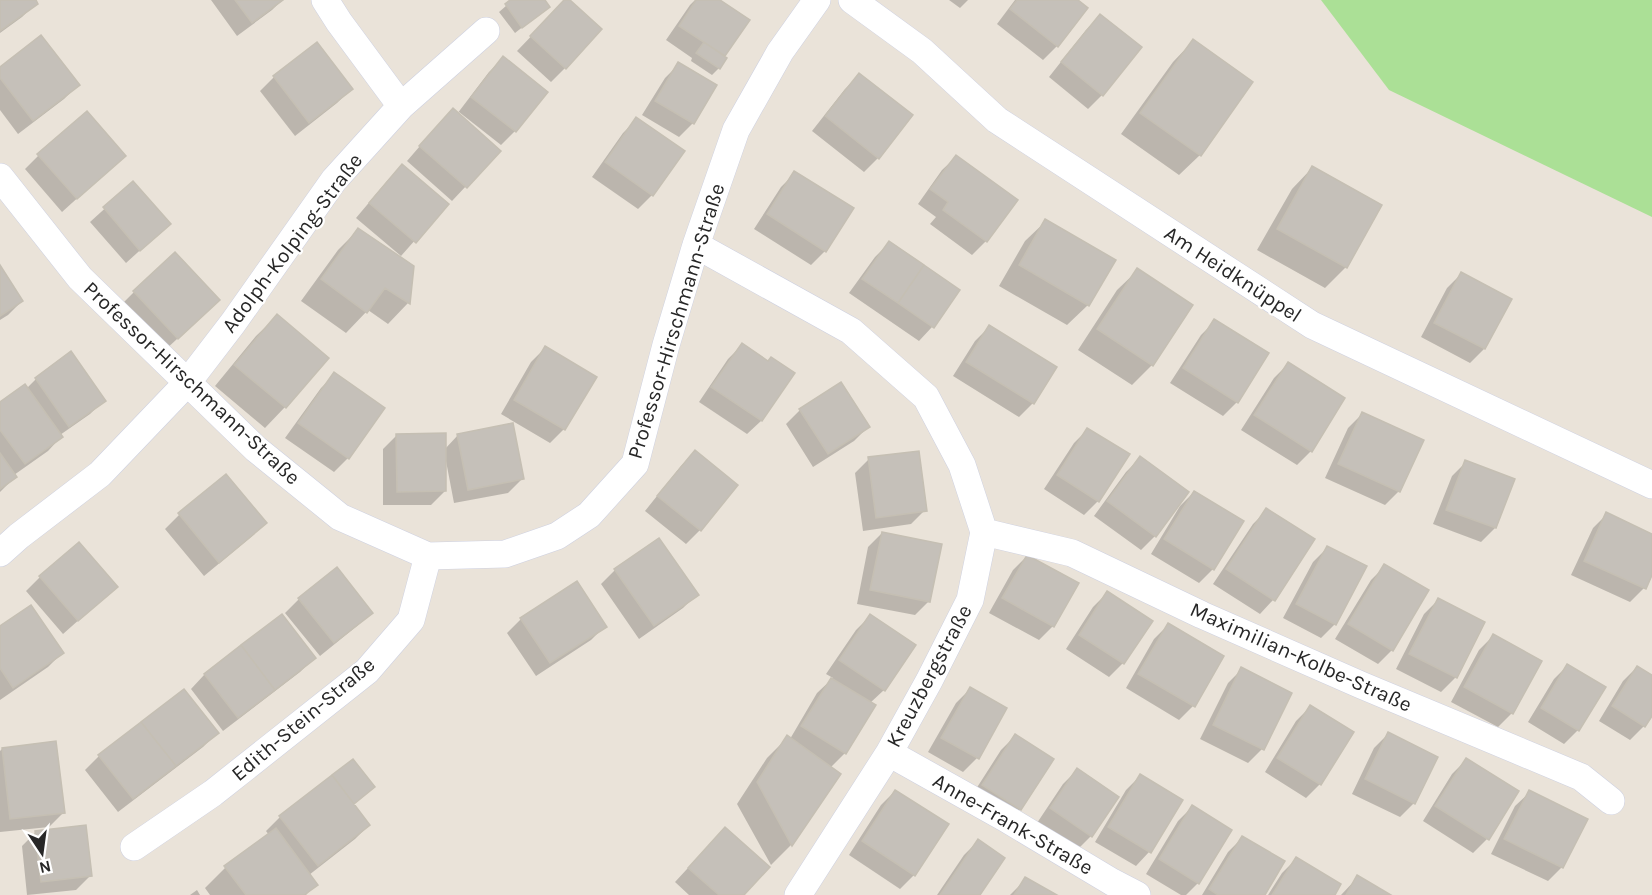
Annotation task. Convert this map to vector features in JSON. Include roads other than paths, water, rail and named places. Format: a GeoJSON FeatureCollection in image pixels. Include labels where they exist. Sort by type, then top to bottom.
{"type":"FeatureCollection","features":[{"type":"Feature","properties":{"kind":"street"},"geometry":{"type":"LineString","coordinates":[[325,0],[401,106]]}},
{"type":"Feature","properties":{"kind":"street","name":"Professor-Hirschmann-Straße"},"geometry":{"type":"LineString","coordinates":[[0,177],[80,278],[256,449],[340,517],[428,556],[505,554],[557,536],[589,514],[634,464],[696,245],[736,130],[780,52],[818,0]]}},
{"type":"Feature","properties":{"kind":"street","name":"Am Heidknüppel"},"geometry":{"type":"LineString","coordinates":[[852,0],[922,51],[997,120],[1312,325],[1652,485]]}},
{"type":"Feature","properties":{"kind":"street","name":"Adolph-Kolping-Straße"},"geometry":{"type":"LineString","coordinates":[[0,553],[100,474],[187,383],[334,180],[401,106],[486,31]]}},
{"type":"Feature","properties":{"kind":"street","name":"Kreuzbergstraße"},"geometry":{"type":"LineString","coordinates":[[696,245],[851,331],[926,397],[962,465],[984,532],[970,600],[929,681],[889,753],[798,895]]}},
{"type":"Feature","properties":{"kind":"street","name":"Maximilian-Kolbe-Straße"},"geometry":{"type":"LineString","coordinates":[[984,532],[1072,553],[1202,615],[1361,685],[1581,777],[1611,801]]}},
{"type":"Feature","properties":{"kind":"street","name":"Edith-Stein-Straße"},"geometry":{"type":"LineString","coordinates":[[134,847],[213,793],[367,671],[411,620],[428,556]]}},
{"type":"Feature","properties":{"kind":"street","name":"Anne-Frank-Straße"},"geometry":{"type":"LineString","coordinates":[[889,753],[1137,895]]}}]}
